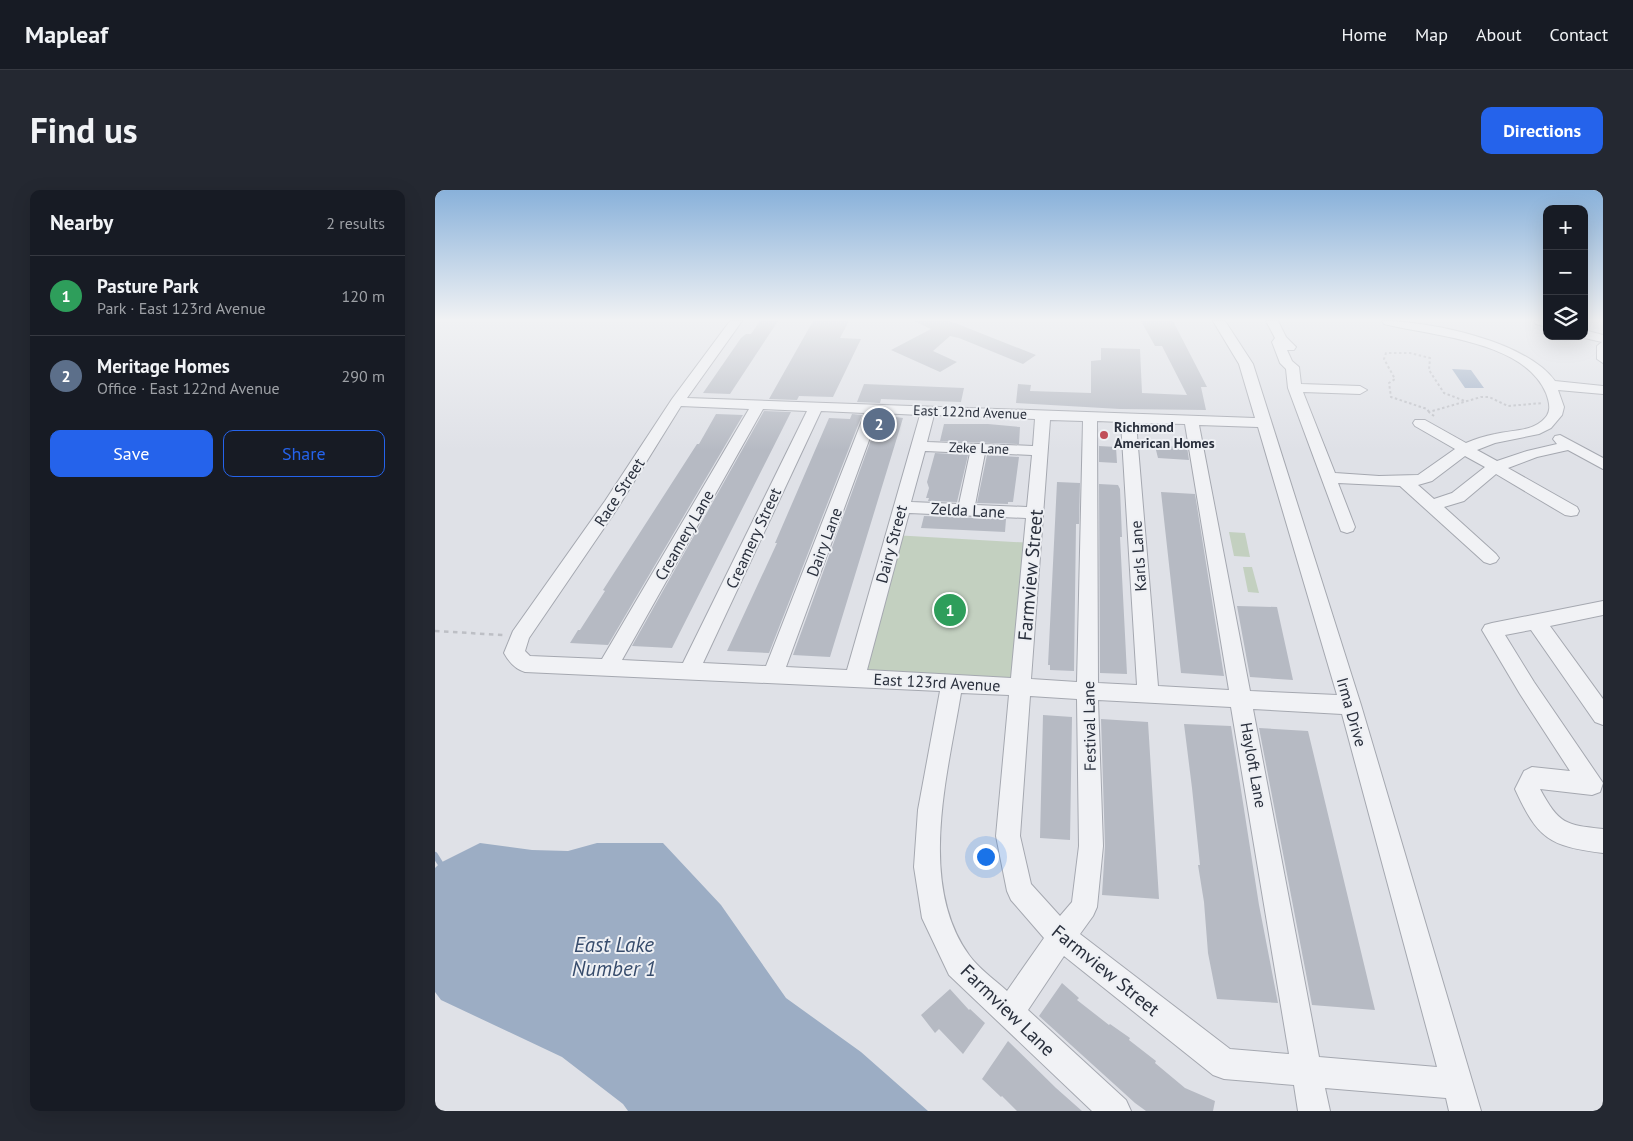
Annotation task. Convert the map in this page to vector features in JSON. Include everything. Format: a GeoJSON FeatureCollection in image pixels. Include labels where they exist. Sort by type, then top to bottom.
{"type":"FeatureCollection","features":[{"type":"Feature","properties":{"kind":"street","name":"Race Street"},"geometry":{"type":"LineString","coordinates":[[520,636],[611,505],[677,402],[705,364]]}},
{"type":"Feature","properties":{"kind":"street","name":"Irma Drive"},"geometry":{"type":"LineString","coordinates":[[1246,364],[1350,706],[1461,1098]]}},
{"type":"Feature","properties":{"kind":"street"},"geometry":{"type":"LineString","coordinates":[[1286,364],[1291,367],[1295,388],[1347,527]]}},
{"type":"Feature","properties":{"kind":"street"},"geometry":{"type":"LineString","coordinates":[[1328,478],[1404,481],[1425,479],[1444,463],[1465,450],[1491,439],[1541,428],[1553,419],[1553,393],[1544,377],[1529,364]]}},
{"type":"Feature","properties":{"kind":"street"},"geometry":{"type":"LineString","coordinates":[[1295,388],[1360,390]]}},
{"type":"Feature","properties":{"kind":"street"},"geometry":{"type":"LineString","coordinates":[[1553,393],[1603,390]]}},
{"type":"Feature","properties":{"kind":"street"},"geometry":{"type":"LineString","coordinates":[[1553,393],[1603,397]]}},
{"type":"Feature","properties":{"kind":"street","name":"East 122nd Avenue"},"geometry":{"type":"LineString","coordinates":[[677,402],[1264,423]]}},
{"type":"Feature","properties":{"kind":"street","name":"Creamery Lane"},"geometry":{"type":"LineString","coordinates":[[608,667],[759,404]]}},
{"type":"Feature","properties":{"kind":"street","name":"Creamery Street"},"geometry":{"type":"LineString","coordinates":[[690,670],[815,406]]}},
{"type":"Feature","properties":{"kind":"street","name":"Dairy Lane"},"geometry":{"type":"LineString","coordinates":[[773,675],[874,409]]}},
{"type":"Feature","properties":{"kind":"street","name":"Dairy Street"},"geometry":{"type":"LineString","coordinates":[[855,678],[928,411]]}},
{"type":"Feature","properties":{"kind":"street","name":"Farmview Street"},"geometry":{"type":"LineString","coordinates":[[1043,415],[1008,836],[1020,891],[1061,937],[1224,1064],[1308,1071],[1461,1098]]}},
{"type":"Feature","properties":{"kind":"street","name":"Festival Lane"},"geometry":{"type":"LineString","coordinates":[[1010,1012],[1061,937],[1084,907],[1091,846],[1088,691],[1089,417]]}},
{"type":"Feature","properties":{"kind":"street","name":"Karls Lane"},"geometry":{"type":"LineString","coordinates":[[1128,418],[1148,695]]}},
{"type":"Feature","properties":{"kind":"street"},"geometry":{"type":"LineString","coordinates":[[1425,418],[1465,450],[1571,511]]}},
{"type":"Feature","properties":{"kind":"street","name":"Hayloft Lane"},"geometry":{"type":"LineString","coordinates":[[1191,420],[1243,700],[1314,1111]]}},
{"type":"Feature","properties":{"kind":"street"},"geometry":{"type":"LineString","coordinates":[[1541,428],[1603,464]]}},
{"type":"Feature","properties":{"kind":"street"},"geometry":{"type":"LineString","coordinates":[[1431,506],[1458,497],[1495,467],[1533,454],[1570,445]]}},
{"type":"Feature","properties":{"kind":"street","name":"Zeke Lane"},"geometry":{"type":"LineString","coordinates":[[918,446],[1041,451]]}},
{"type":"Feature","properties":{"kind":"street"},"geometry":{"type":"LineString","coordinates":[[966,510],[978,448]]}},
{"type":"Feature","properties":{"kind":"street"},"geometry":{"type":"LineString","coordinates":[[1404,481],[1489,558]]}},
{"type":"Feature","properties":{"kind":"street","name":"Zelda Lane"},"geometry":{"type":"LineString","coordinates":[[901,507],[1035,513]]}},
{"type":"Feature","properties":{"kind":"street"},"geometry":{"type":"LineString","coordinates":[[1598,785],[1527,688],[1492,630],[1603,608]]}},
{"type":"Feature","properties":{"kind":"street"},"geometry":{"type":"LineString","coordinates":[[1536,620],[1603,716]]}},
{"type":"Feature","properties":{"kind":"street","name":"East 123rd Avenue"},"geometry":{"type":"LineString","coordinates":[[520,636],[514,653],[525,664],[855,678],[1350,706]]}},
{"type":"Feature","properties":{"kind":"street","name":"Farmview Lane"},"geometry":{"type":"LineString","coordinates":[[952,683],[930,810],[927,867],[935,918],[959,965],[1115,1111]]}},
{"type":"Feature","properties":{"kind":"street"},"geometry":{"type":"LineString","coordinates":[[1598,785],[1532,778],[1527,789],[1545,823],[1565,836],[1603,841]]}},
{"type":"Feature","properties":{"kind":"path"},"geometry":{"type":"LineString","coordinates":[[1386,364],[1395,379],[1389,384],[1391,397],[1427,409],[1425,418]]}},
{"type":"Feature","properties":{"kind":"path"},"geometry":{"type":"LineString","coordinates":[[1430,364],[1429,370],[1444,393],[1465,401]]}},
{"type":"Feature","properties":{"kind":"path"},"geometry":{"type":"LineString","coordinates":[[1425,418],[1439,407],[1486,396],[1507,406],[1553,393]]}},
{"type":"Feature","properties":{"kind":"path"},"geometry":{"type":"LineString","coordinates":[[1425,418],[1436,418]]}},
{"type":"Feature","properties":{"kind":"path"},"geometry":{"type":"LineString","coordinates":[[435,631],[520,636]]}},
{"type":"Feature","properties":{"kind":"green space"},"geometry":{"type":"Polygon","coordinates":[[[1229,532],[1245,533],[1250,557],[1234,556],[1229,532]]]}},
{"type":"Feature","properties":{"kind":"green space"},"geometry":{"type":"Polygon","coordinates":[[[893,535],[1033,543],[1021,687],[855,678],[893,535]]]}},
{"type":"Feature","properties":{"kind":"green space"},"geometry":{"type":"Polygon","coordinates":[[[1243,567],[1252,567],[1259,593],[1248,592],[1243,567]]]}},
{"type":"Feature","properties":{"kind":"water"},"geometry":{"type":"Polygon","coordinates":[[[1452,369],[1471,370],[1484,388],[1465,388],[1452,369]]]}},
{"type":"Feature","properties":{"kind":"water","name":"East Lake Number 1"},"geometry":{"type":"Polygon","coordinates":[[[480,843],[532,850],[568,851],[597,843],[663,843],[721,905],[786,998],[861,1052],[928,1111],[628,1111],[623,1104],[562,1057],[441,1000],[435,992],[435,868],[440,863],[480,843]]]}},
{"type":"Feature","properties":{"kind":"building"},"geometry":{"type":"Polygon","coordinates":[[[723,364],[750,364],[730,394],[703,393],[723,364]]]}},
{"type":"Feature","properties":{"kind":"building"},"geometry":{"type":"Polygon","coordinates":[[[789,364],[849,364],[833,397],[799,396],[797,400],[769,399],[789,364]]]}},
{"type":"Feature","properties":{"kind":"building"},"geometry":{"type":"Polygon","coordinates":[[[922,364],[954,364],[940,372],[922,364]]]}},
{"type":"Feature","properties":{"kind":"building"},"geometry":{"type":"Polygon","coordinates":[[[1091,364],[1141,364],[1142,393],[1187,395],[1171,364],[1195,364],[1207,387],[1201,387],[1206,410],[1120,409],[1016,403],[1018,384],[1031,385],[1030,391],[1091,393],[1091,364]]]}},
{"type":"Feature","properties":{"kind":"building"},"geometry":{"type":"Polygon","coordinates":[[[864,384],[964,388],[961,402],[881,399],[880,403],[857,402],[864,384]]]}},
{"type":"Feature","properties":{"kind":"building"},"geometry":{"type":"Polygon","coordinates":[[[764,411],[791,412],[672,648],[632,646],[764,411]]]}},
{"type":"Feature","properties":{"kind":"building"},"geometry":{"type":"Polygon","coordinates":[[[716,414],[743,415],[608,645],[570,643],[605,591],[603,590],[697,444],[699,444],[716,414]]]}},
{"type":"Feature","properties":{"kind":"building"},"geometry":{"type":"Polygon","coordinates":[[[852,414],[862,415],[769,653],[727,651],[777,543],[775,543],[829,418],[850,419],[852,414]]]}},
{"type":"Feature","properties":{"kind":"building"},"geometry":{"type":"Polygon","coordinates":[[[880,415],[903,418],[830,657],[793,655],[880,415]]]}},
{"type":"Feature","properties":{"kind":"building"},"geometry":{"type":"Polygon","coordinates":[[[944,424],[988,424],[1020,427],[1019,444],[940,441],[944,424]]]}},
{"type":"Feature","properties":{"kind":"building"},"geometry":{"type":"Polygon","coordinates":[[[1099,446],[1116,447],[1117,463],[1099,462],[1099,446]]]}},
{"type":"Feature","properties":{"kind":"building"},"geometry":{"type":"Polygon","coordinates":[[[1155,446],[1187,447],[1189,460],[1158,458],[1155,446]]]}},
{"type":"Feature","properties":{"kind":"building"},"geometry":{"type":"Polygon","coordinates":[[[935,453],[968,455],[957,502],[928,501],[929,498],[926,498],[929,488],[927,482],[935,453]]]}},
{"type":"Feature","properties":{"kind":"building"},"geometry":{"type":"Polygon","coordinates":[[[987,455],[1019,457],[1013,502],[1008,502],[1008,504],[977,503],[987,455]]]}},
{"type":"Feature","properties":{"kind":"building"},"geometry":{"type":"Polygon","coordinates":[[[1057,482],[1080,483],[1079,524],[1076,524],[1074,671],[1050,670],[1050,665],[1048,665],[1057,482]]]}},
{"type":"Feature","properties":{"kind":"building"},"geometry":{"type":"Polygon","coordinates":[[[1099,484],[1118,485],[1120,489],[1122,537],[1120,537],[1127,674],[1100,673],[1099,484]]]}},
{"type":"Feature","properties":{"kind":"building"},"geometry":{"type":"Polygon","coordinates":[[[1161,492],[1195,494],[1224,676],[1181,673],[1161,492]]]}},
{"type":"Feature","properties":{"kind":"building"},"geometry":{"type":"Polygon","coordinates":[[[924,516],[1006,519],[1005,532],[921,528],[924,516]]]}},
{"type":"Feature","properties":{"kind":"building"},"geometry":{"type":"Polygon","coordinates":[[[1237,606],[1277,607],[1293,680],[1250,677],[1237,606]]]}},
{"type":"Feature","properties":{"kind":"building"},"geometry":{"type":"Polygon","coordinates":[[[1043,715],[1072,717],[1070,840],[1040,838],[1043,715]]]}},
{"type":"Feature","properties":{"kind":"building"},"geometry":{"type":"Polygon","coordinates":[[[1101,719],[1148,722],[1159,899],[1102,895],[1105,846],[1101,719]]]}},
{"type":"Feature","properties":{"kind":"building"},"geometry":{"type":"Polygon","coordinates":[[[1184,724],[1231,726],[1259,905],[1278,1003],[1217,999],[1208,953],[1184,724]]]}},
{"type":"Feature","properties":{"kind":"building"},"geometry":{"type":"Polygon","coordinates":[[[1259,728],[1308,731],[1375,1010],[1312,1005],[1259,728]]]}},
{"type":"Feature","properties":{"kind":"building"},"geometry":{"type":"Polygon","coordinates":[[[1062,983],[1079,998],[1077,1000],[1109,1025],[1130,1038],[1129,1040],[1156,1061],[1155,1063],[1185,1088],[1215,1101],[1213,1111],[1146,1111],[1135,1103],[1039,1016],[1062,983]]]}},
{"type":"Feature","properties":{"kind":"building"},"geometry":{"type":"Polygon","coordinates":[[[950,989],[969,1010],[985,1023],[963,1054],[939,1029],[935,1033],[921,1015],[950,989]]]}},
{"type":"Feature","properties":{"kind":"building"},"geometry":{"type":"Polygon","coordinates":[[[1008,1041],[1082,1111],[1017,1111],[1001,1097],[982,1079],[1008,1041]]]}},
{"type":"Feature","properties":{"kind":"waterway"},"geometry":{"type":"LineString","coordinates":[[435,855],[440,863]]}},
{"type":"Feature","properties":{"kind":"place","name":"Meritage Homes"},"geometry":{"type":"Point","coordinates":[879,424]}},
{"type":"Feature","properties":{"kind":"place","name":"Richmond American Homes"},"geometry":{"type":"Point","coordinates":[1104,435]}},
{"type":"Feature","properties":{"kind":"place","name":"Pasture Park"},"geometry":{"type":"Point","coordinates":[950,610]}}]}
